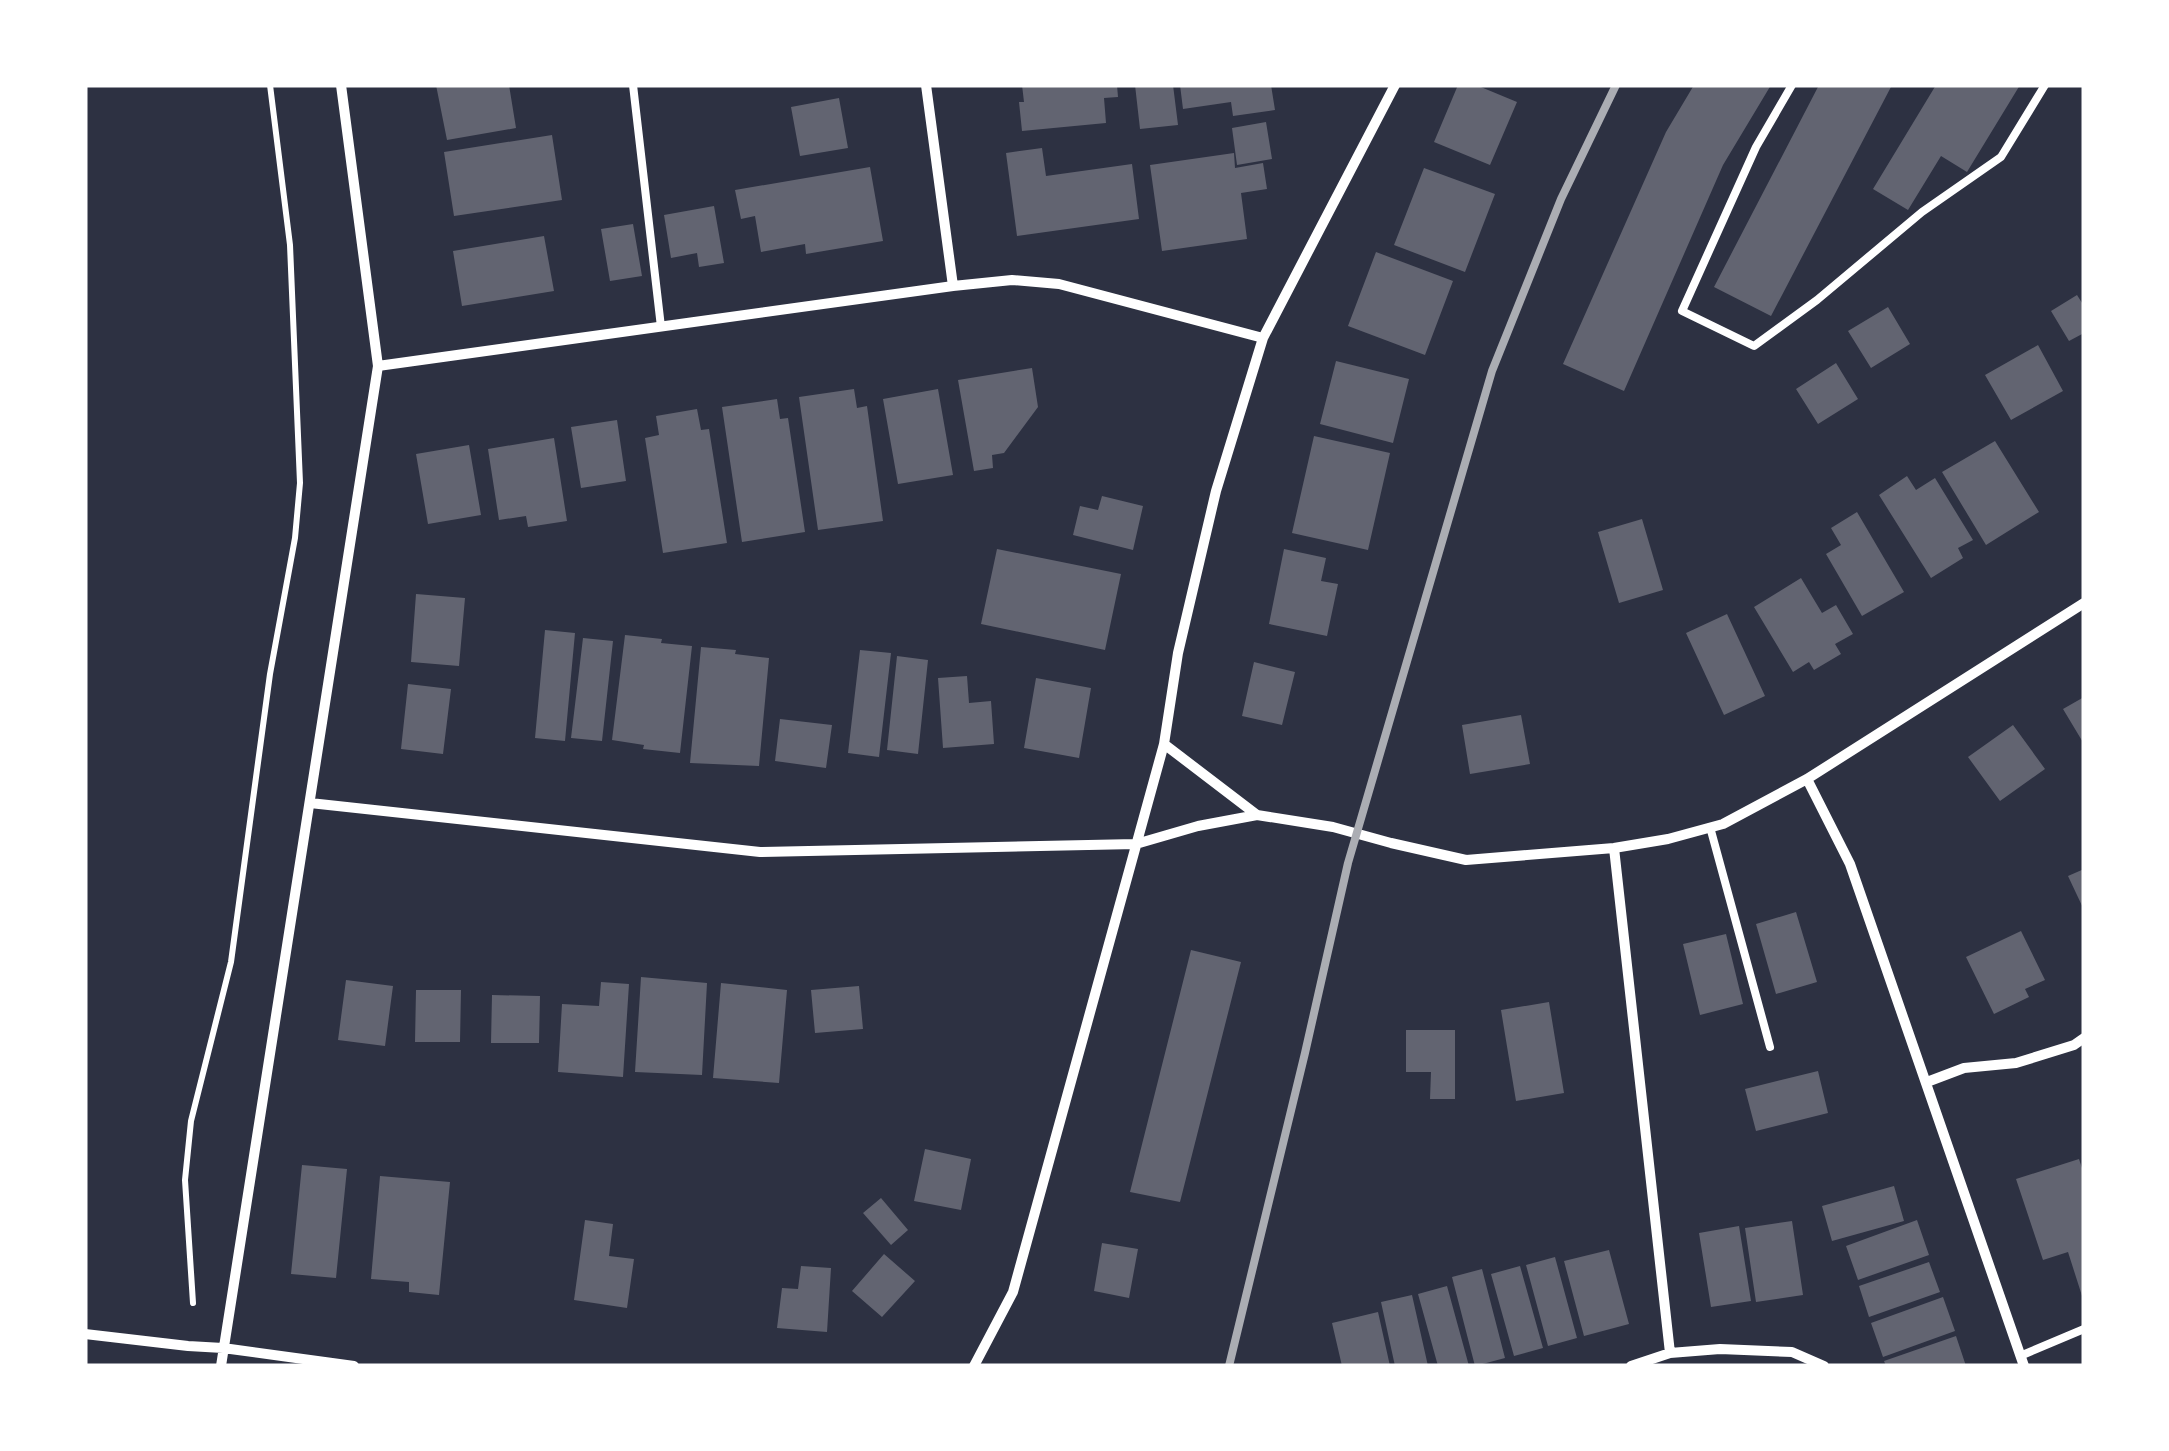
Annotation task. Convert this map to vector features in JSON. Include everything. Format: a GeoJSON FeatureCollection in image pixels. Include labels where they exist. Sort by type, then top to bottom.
{"type":"FeatureCollection","features":[{"type":"Feature","properties":{"kind":"street"},"geometry":{"type":"LineString","coordinates":[[221,1366],[378,366],[341,85]]}},
{"type":"Feature","properties":{"kind":"street"},"geometry":{"type":"LineString","coordinates":[[926,85],[953,286]]}},
{"type":"Feature","properties":{"kind":"street"},"geometry":{"type":"LineString","coordinates":[[974,1366],[1013,1292],[1164,744],[1178,653],[1216,492],[1263,338],[1395,85]]}},
{"type":"Feature","properties":{"kind":"street"},"geometry":{"type":"LineString","coordinates":[[378,366],[1012,280],[1059,284],[1263,338]]}},
{"type":"Feature","properties":{"kind":"street"},"geometry":{"type":"LineString","coordinates":[[310,803],[760,852],[1136,844],[1198,826],[1258,815],[1333,827],[1466,860],[1614,848],[1723,824],[1807,779],[2084,603]]}},
{"type":"Feature","properties":{"kind":"street"},"geometry":{"type":"LineString","coordinates":[[1164,744],[1258,815]]}},
{"type":"Feature","properties":{"kind":"street"},"geometry":{"type":"LineString","coordinates":[[1807,779],[1850,864],[2022,1361]]}},
{"type":"Feature","properties":{"kind":"street"},"geometry":{"type":"LineString","coordinates":[[1614,848],[1670,1354]]}},
{"type":"Feature","properties":{"kind":"street"},"geometry":{"type":"LineString","coordinates":[[1927,1082],[1964,1068],[2016,1063],[2074,1045],[2084,1038]]}},
{"type":"Feature","properties":{"kind":"street"},"geometry":{"type":"LineString","coordinates":[[85,1334],[354,1366]]}},
{"type":"Feature","properties":{"kind":"street"},"geometry":{"type":"LineString","coordinates":[[1631,1366],[1670,1354],[1720,1349],[1792,1352],[1824,1366]]}},
{"type":"Feature","properties":{"kind":"lane"},"geometry":{"type":"LineString","coordinates":[[634,85],[660,326]]}},
{"type":"Feature","properties":{"kind":"lane"},"geometry":{"type":"LineString","coordinates":[[1792,85],[1756,147],[1682,312],[1754,346],[1817,300],[1922,212],[2001,157],[2045,85]]}},
{"type":"Feature","properties":{"kind":"lane"},"geometry":{"type":"LineString","coordinates":[[1710,828],[1770,1046]]}},
{"type":"Feature","properties":{"kind":"lane"},"geometry":{"type":"LineString","coordinates":[[2022,1361],[2084,1329]]}},
{"type":"Feature","properties":{"kind":"path"},"geometry":{"type":"LineString","coordinates":[[194,1303],[185,1180],[191,1121],[231,962],[300,483],[290,246],[270,85]]}},
{"type":"Feature","properties":{"kind":"building"},"geometry":{"type":"Polygon","coordinates":[[[436,85],[509,85],[516,128],[447,140],[436,85]]]}},
{"type":"Feature","properties":{"kind":"building"},"geometry":{"type":"Polygon","coordinates":[[[1022,85],[1117,85],[1118,97],[1104,98],[1106,123],[1022,131],[1022,85]]]}},
{"type":"Feature","properties":{"kind":"building"},"geometry":{"type":"Polygon","coordinates":[[[1135,85],[1173,85],[1178,125],[1140,129],[1135,85]]]}},
{"type":"Feature","properties":{"kind":"building"},"geometry":{"type":"Polygon","coordinates":[[[1180,85],[1271,85],[1275,110],[1233,116],[1231,102],[1183,109],[1180,85]]]}},
{"type":"Feature","properties":{"kind":"building"},"geometry":{"type":"Polygon","coordinates":[[[1458,85],[1476,85],[1517,102],[1490,165],[1434,142],[1458,85]]]}},
{"type":"Feature","properties":{"kind":"building"},"geometry":{"type":"Polygon","coordinates":[[[1694,85],[1771,85],[1723,165],[1624,391],[1563,364],[1666,132],[1694,85]]]}},
{"type":"Feature","properties":{"kind":"building"},"geometry":{"type":"Polygon","coordinates":[[[1819,85],[1892,85],[1771,316],[1714,287],[1819,85]]]}},
{"type":"Feature","properties":{"kind":"building"},"geometry":{"type":"Polygon","coordinates":[[[1936,85],[2020,85],[1967,172],[1941,156],[1908,210],[1873,189],[1936,85]]]}},
{"type":"Feature","properties":{"kind":"building"},"geometry":{"type":"Polygon","coordinates":[[[839,98],[848,148],[800,156],[791,107],[839,98]]]}},
{"type":"Feature","properties":{"kind":"building"},"geometry":{"type":"Polygon","coordinates":[[[1266,122],[1272,159],[1237,165],[1232,128],[1266,122]]]}},
{"type":"Feature","properties":{"kind":"building"},"geometry":{"type":"Polygon","coordinates":[[[552,135],[562,200],[454,216],[444,152],[552,135]]]}},
{"type":"Feature","properties":{"kind":"building"},"geometry":{"type":"Polygon","coordinates":[[[1042,148],[1046,176],[1132,164],[1139,219],[1017,236],[1006,153],[1042,148]]]}},
{"type":"Feature","properties":{"kind":"building"},"geometry":{"type":"Polygon","coordinates":[[[1234,153],[1235,168],[1263,163],[1267,189],[1241,193],[1247,239],[1162,251],[1150,165],[1234,153]]]}},
{"type":"Feature","properties":{"kind":"building"},"geometry":{"type":"Polygon","coordinates":[[[870,167],[883,241],[806,254],[805,244],[761,252],[755,216],[741,219],[735,190],[870,167]]]}},
{"type":"Feature","properties":{"kind":"building"},"geometry":{"type":"Polygon","coordinates":[[[1424,168],[1495,194],[1465,272],[1394,245],[1424,168]]]}},
{"type":"Feature","properties":{"kind":"building"},"geometry":{"type":"Polygon","coordinates":[[[714,206],[724,263],[699,267],[697,253],[671,258],[664,215],[714,206]]]}},
{"type":"Feature","properties":{"kind":"building"},"geometry":{"type":"Polygon","coordinates":[[[633,224],[642,276],[610,281],[601,229],[633,224]]]}},
{"type":"Feature","properties":{"kind":"building"},"geometry":{"type":"Polygon","coordinates":[[[544,236],[554,291],[462,306],[453,251],[544,236]]]}},
{"type":"Feature","properties":{"kind":"building"},"geometry":{"type":"Polygon","coordinates":[[[1376,252],[1453,281],[1425,355],[1348,326],[1376,252]]]}},
{"type":"Feature","properties":{"kind":"building"},"geometry":{"type":"Polygon","coordinates":[[[2077,295],[2084,306],[2084,333],[2069,341],[2051,311],[2077,295]]]}},
{"type":"Feature","properties":{"kind":"building"},"geometry":{"type":"Polygon","coordinates":[[[1888,307],[1910,344],[1871,368],[1848,331],[1888,307]]]}},
{"type":"Feature","properties":{"kind":"building"},"geometry":{"type":"Polygon","coordinates":[[[2038,345],[2063,391],[2011,420],[1985,375],[2038,345]]]}},
{"type":"Feature","properties":{"kind":"building"},"geometry":{"type":"Polygon","coordinates":[[[1336,361],[1409,379],[1393,443],[1320,424],[1336,361]]]}},
{"type":"Feature","properties":{"kind":"building"},"geometry":{"type":"Polygon","coordinates":[[[1836,363],[1858,399],[1818,424],[1796,389],[1836,363]]]}},
{"type":"Feature","properties":{"kind":"building"},"geometry":{"type":"Polygon","coordinates":[[[1032,368],[1038,407],[1004,453],[992,455],[993,468],[974,471],[958,380],[1032,368]]]}},
{"type":"Feature","properties":{"kind":"building"},"geometry":{"type":"Polygon","coordinates":[[[854,389],[857,408],[867,406],[883,521],[818,530],[799,397],[854,389]]]}},
{"type":"Feature","properties":{"kind":"building"},"geometry":{"type":"Polygon","coordinates":[[[938,389],[953,475],[898,484],[883,399],[938,389]]]}},
{"type":"Feature","properties":{"kind":"building"},"geometry":{"type":"Polygon","coordinates":[[[777,399],[780,419],[788,418],[805,532],[742,542],[722,407],[777,399]]]}},
{"type":"Feature","properties":{"kind":"building"},"geometry":{"type":"Polygon","coordinates":[[[697,409],[701,430],[709,429],[727,543],[663,553],[645,438],[659,435],[656,416],[697,409]]]}},
{"type":"Feature","properties":{"kind":"building"},"geometry":{"type":"Polygon","coordinates":[[[617,420],[626,481],[581,488],[571,427],[617,420]]]}},
{"type":"Feature","properties":{"kind":"building"},"geometry":{"type":"Polygon","coordinates":[[[1314,436],[1390,453],[1368,550],[1292,533],[1314,436]]]}},
{"type":"Feature","properties":{"kind":"building"},"geometry":{"type":"Polygon","coordinates":[[[554,438],[567,521],[528,527],[526,516],[499,520],[488,449],[554,438]]]}},
{"type":"Feature","properties":{"kind":"building"},"geometry":{"type":"Polygon","coordinates":[[[1995,441],[2039,512],[1986,545],[1942,472],[1995,441]]]}},
{"type":"Feature","properties":{"kind":"building"},"geometry":{"type":"Polygon","coordinates":[[[469,445],[481,515],[428,524],[416,454],[469,445]]]}},
{"type":"Feature","properties":{"kind":"building"},"geometry":{"type":"Polygon","coordinates":[[[1907,476],[1916,490],[1935,478],[1973,540],[1958,548],[1963,558],[1931,578],[1879,495],[1907,476]]]}},
{"type":"Feature","properties":{"kind":"building"},"geometry":{"type":"Polygon","coordinates":[[[1102,496],[1143,506],[1133,550],[1073,535],[1080,506],[1098,510],[1102,496]]]}},
{"type":"Feature","properties":{"kind":"building"},"geometry":{"type":"Polygon","coordinates":[[[1857,512],[1904,592],[1862,616],[1826,554],[1841,545],[1831,528],[1857,512]]]}},
{"type":"Feature","properties":{"kind":"building"},"geometry":{"type":"Polygon","coordinates":[[[1642,519],[1663,590],[1619,603],[1598,532],[1642,519]]]}},
{"type":"Feature","properties":{"kind":"building"},"geometry":{"type":"Polygon","coordinates":[[[997,549],[1121,574],[1105,650],[981,624],[997,549]]]}},
{"type":"Feature","properties":{"kind":"building"},"geometry":{"type":"Polygon","coordinates":[[[1284,549],[1326,558],[1321,581],[1338,584],[1327,636],[1269,624],[1284,549]]]}},
{"type":"Feature","properties":{"kind":"building"},"geometry":{"type":"Polygon","coordinates":[[[1801,578],[1822,613],[1836,605],[1853,634],[1835,644],[1841,654],[1814,670],[1809,662],[1793,672],[1754,607],[1801,578]]]}},
{"type":"Feature","properties":{"kind":"building"},"geometry":{"type":"Polygon","coordinates":[[[416,594],[465,598],[459,666],[411,662],[416,594]]]}},
{"type":"Feature","properties":{"kind":"building"},"geometry":{"type":"Polygon","coordinates":[[[1727,614],[1765,696],[1724,715],[1686,633],[1727,614]]]}},
{"type":"Feature","properties":{"kind":"building"},"geometry":{"type":"Polygon","coordinates":[[[545,630],[575,633],[565,741],[535,738],[545,630]]]}},
{"type":"Feature","properties":{"kind":"building"},"geometry":{"type":"Polygon","coordinates":[[[625,635],[692,646],[680,753],[643,749],[644,745],[612,740],[625,635]]]}},
{"type":"Feature","properties":{"kind":"building"},"geometry":{"type":"Polygon","coordinates":[[[583,638],[613,641],[602,741],[571,738],[583,638]]]}},
{"type":"Feature","properties":{"kind":"building"},"geometry":{"type":"Polygon","coordinates":[[[701,647],[769,658],[759,766],[690,763],[701,647]]]}},
{"type":"Feature","properties":{"kind":"building"},"geometry":{"type":"Polygon","coordinates":[[[860,650],[891,653],[879,757],[848,753],[860,650]]]}},
{"type":"Feature","properties":{"kind":"building"},"geometry":{"type":"Polygon","coordinates":[[[897,656],[928,660],[918,754],[887,750],[897,656]]]}},
{"type":"Feature","properties":{"kind":"building"},"geometry":{"type":"Polygon","coordinates":[[[1254,662],[1295,672],[1282,725],[1242,716],[1254,662]]]}},
{"type":"Feature","properties":{"kind":"building"},"geometry":{"type":"Polygon","coordinates":[[[967,676],[969,703],[991,701],[994,744],[943,748],[938,678],[967,676]]]}},
{"type":"Feature","properties":{"kind":"building"},"geometry":{"type":"Polygon","coordinates":[[[1036,678],[1091,688],[1079,758],[1024,748],[1036,678]]]}},
{"type":"Feature","properties":{"kind":"building"},"geometry":{"type":"Polygon","coordinates":[[[408,684],[451,689],[443,754],[401,749],[408,684]]]}},
{"type":"Feature","properties":{"kind":"building"},"geometry":{"type":"Polygon","coordinates":[[[2084,697],[2084,744],[2063,709],[2084,697]]]}},
{"type":"Feature","properties":{"kind":"building"},"geometry":{"type":"Polygon","coordinates":[[[1521,715],[1530,764],[1470,774],[1462,725],[1521,715]]]}},
{"type":"Feature","properties":{"kind":"building"},"geometry":{"type":"Polygon","coordinates":[[[780,719],[832,725],[826,768],[775,761],[780,719]]]}},
{"type":"Feature","properties":{"kind":"building"},"geometry":{"type":"Polygon","coordinates":[[[2013,725],[2045,769],[2000,801],[1968,757],[2013,725]]]}},
{"type":"Feature","properties":{"kind":"building"},"geometry":{"type":"Polygon","coordinates":[[[2084,869],[2084,910],[2068,876],[2084,869]]]}},
{"type":"Feature","properties":{"kind":"building"},"geometry":{"type":"Polygon","coordinates":[[[1796,912],[1817,982],[1776,994],[1756,924],[1796,912]]]}},
{"type":"Feature","properties":{"kind":"building"},"geometry":{"type":"Polygon","coordinates":[[[2021,931],[2045,980],[2025,989],[2029,997],[1994,1014],[1966,957],[2021,931]]]}},
{"type":"Feature","properties":{"kind":"building"},"geometry":{"type":"Polygon","coordinates":[[[1726,934],[1743,1004],[1700,1015],[1683,944],[1726,934]]]}},
{"type":"Feature","properties":{"kind":"building"},"geometry":{"type":"Polygon","coordinates":[[[1191,950],[1241,962],[1180,1202],[1130,1192],[1191,950]]]}},
{"type":"Feature","properties":{"kind":"building"},"geometry":{"type":"Polygon","coordinates":[[[641,977],[707,983],[702,1075],[635,1072],[641,977]]]}},
{"type":"Feature","properties":{"kind":"building"},"geometry":{"type":"Polygon","coordinates":[[[346,980],[393,986],[385,1046],[338,1040],[346,980]]]}},
{"type":"Feature","properties":{"kind":"building"},"geometry":{"type":"Polygon","coordinates":[[[601,982],[629,984],[623,1077],[558,1072],[562,1004],[599,1006],[601,982]]]}},
{"type":"Feature","properties":{"kind":"building"},"geometry":{"type":"Polygon","coordinates":[[[721,983],[787,990],[779,1083],[713,1078],[721,983]]]}},
{"type":"Feature","properties":{"kind":"building"},"geometry":{"type":"Polygon","coordinates":[[[859,986],[863,1029],[815,1033],[811,990],[859,986]]]}},
{"type":"Feature","properties":{"kind":"building"},"geometry":{"type":"Polygon","coordinates":[[[416,990],[461,990],[460,1042],[415,1042],[416,990]]]}},
{"type":"Feature","properties":{"kind":"building"},"geometry":{"type":"Polygon","coordinates":[[[492,995],[540,996],[539,1043],[491,1043],[492,995]]]}},
{"type":"Feature","properties":{"kind":"building"},"geometry":{"type":"Polygon","coordinates":[[[1549,1002],[1564,1093],[1516,1101],[1501,1010],[1549,1002]]]}},
{"type":"Feature","properties":{"kind":"building"},"geometry":{"type":"Polygon","coordinates":[[[1406,1030],[1455,1030],[1455,1099],[1430,1099],[1431,1072],[1406,1072],[1406,1030]]]}},
{"type":"Feature","properties":{"kind":"building"},"geometry":{"type":"Polygon","coordinates":[[[1818,1071],[1828,1113],[1756,1131],[1745,1089],[1818,1071]]]}},
{"type":"Feature","properties":{"kind":"building"},"geometry":{"type":"Polygon","coordinates":[[[925,1149],[971,1159],[961,1210],[914,1201],[925,1149]]]}},
{"type":"Feature","properties":{"kind":"building"},"geometry":{"type":"Polygon","coordinates":[[[2079,1159],[2084,1174],[2083,1299],[2068,1252],[2043,1260],[2016,1179],[2079,1159]]]}},
{"type":"Feature","properties":{"kind":"building"},"geometry":{"type":"Polygon","coordinates":[[[302,1165],[347,1169],[336,1278],[291,1274],[302,1165]]]}},
{"type":"Feature","properties":{"kind":"building"},"geometry":{"type":"Polygon","coordinates":[[[380,1176],[450,1182],[439,1295],[409,1292],[409,1282],[371,1279],[380,1176]]]}},
{"type":"Feature","properties":{"kind":"building"},"geometry":{"type":"Polygon","coordinates":[[[1894,1186],[1904,1221],[1832,1241],[1822,1206],[1894,1186]]]}},
{"type":"Feature","properties":{"kind":"building"},"geometry":{"type":"Polygon","coordinates":[[[881,1198],[908,1230],[891,1245],[863,1213],[881,1198]]]}},
{"type":"Feature","properties":{"kind":"building"},"geometry":{"type":"Polygon","coordinates":[[[585,1220],[613,1224],[609,1256],[634,1259],[627,1308],[574,1300],[585,1220]]]}},
{"type":"Feature","properties":{"kind":"building"},"geometry":{"type":"Polygon","coordinates":[[[1917,1220],[1929,1255],[1858,1280],[1846,1246],[1917,1220]]]}},
{"type":"Feature","properties":{"kind":"building"},"geometry":{"type":"Polygon","coordinates":[[[1792,1221],[1803,1295],[1756,1302],[1745,1228],[1792,1221]]]}},
{"type":"Feature","properties":{"kind":"building"},"geometry":{"type":"Polygon","coordinates":[[[1739,1226],[1751,1301],[1711,1307],[1699,1233],[1739,1226]]]}},
{"type":"Feature","properties":{"kind":"building"},"geometry":{"type":"Polygon","coordinates":[[[1102,1243],[1138,1249],[1129,1298],[1094,1291],[1102,1243]]]}},
{"type":"Feature","properties":{"kind":"building"},"geometry":{"type":"Polygon","coordinates":[[[1609,1250],[1629,1324],[1584,1336],[1564,1261],[1609,1250]]]}},
{"type":"Feature","properties":{"kind":"building"},"geometry":{"type":"Polygon","coordinates":[[[884,1254],[915,1281],[882,1317],[852,1291],[884,1254]]]}},
{"type":"Feature","properties":{"kind":"building"},"geometry":{"type":"Polygon","coordinates":[[[1555,1257],[1577,1338],[1548,1346],[1526,1265],[1555,1257]]]}},
{"type":"Feature","properties":{"kind":"building"},"geometry":{"type":"Polygon","coordinates":[[[1929,1262],[1940,1292],[1869,1317],[1859,1286],[1929,1262]]]}},
{"type":"Feature","properties":{"kind":"building"},"geometry":{"type":"Polygon","coordinates":[[[801,1266],[831,1268],[827,1332],[777,1328],[782,1288],[798,1289],[801,1266]]]}},
{"type":"Feature","properties":{"kind":"building"},"geometry":{"type":"Polygon","coordinates":[[[1520,1266],[1543,1348],[1514,1356],[1491,1274],[1520,1266]]]}},
{"type":"Feature","properties":{"kind":"building"},"geometry":{"type":"Polygon","coordinates":[[[1482,1269],[1505,1358],[1475,1366],[1452,1277],[1482,1269]]]}},
{"type":"Feature","properties":{"kind":"building"},"geometry":{"type":"Polygon","coordinates":[[[1447,1286],[1469,1366],[1438,1366],[1418,1294],[1447,1286]]]}},
{"type":"Feature","properties":{"kind":"building"},"geometry":{"type":"Polygon","coordinates":[[[1412,1295],[1428,1366],[1395,1366],[1381,1302],[1412,1295]]]}},
{"type":"Feature","properties":{"kind":"building"},"geometry":{"type":"Polygon","coordinates":[[[1943,1297],[1955,1331],[1883,1357],[1871,1323],[1943,1297]]]}},
{"type":"Feature","properties":{"kind":"building"},"geometry":{"type":"Polygon","coordinates":[[[1378,1312],[1390,1366],[1342,1366],[1332,1323],[1378,1312]]]}},
{"type":"Feature","properties":{"kind":"building"},"geometry":{"type":"Polygon","coordinates":[[[1956,1336],[1966,1366],[1886,1366],[1884,1361],[1956,1336]]]}},
{"type":"Feature","properties":{"kind":"railway"},"geometry":{"type":"LineString","coordinates":[[1229,1366],[1348,863],[1492,371],[1561,199],[1616,85]]}}]}
